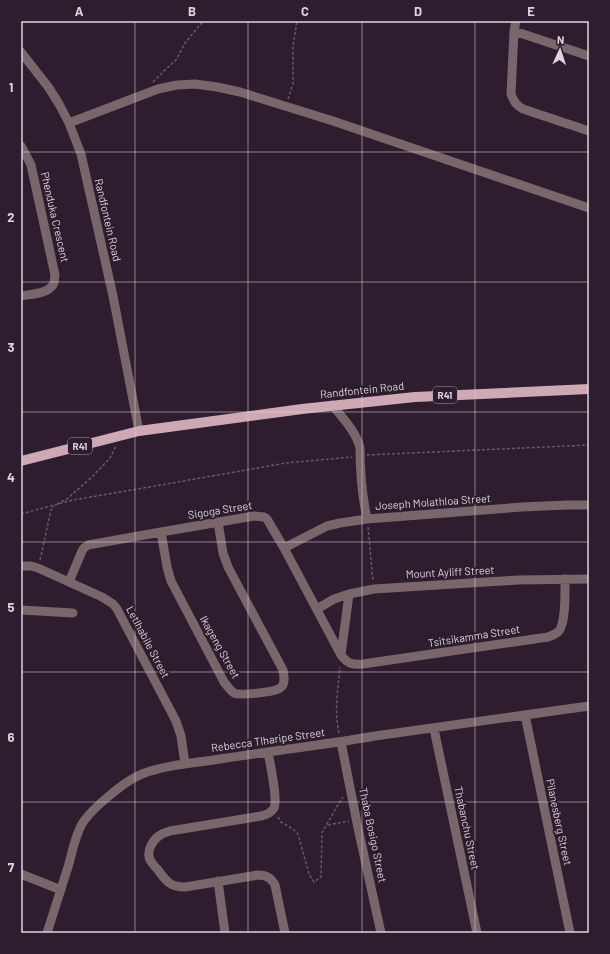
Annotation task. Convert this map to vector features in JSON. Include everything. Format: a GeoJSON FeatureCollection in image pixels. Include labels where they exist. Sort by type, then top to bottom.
{"type":"FeatureCollection","features":[{"type":"Feature","properties":{"kind":"main road","name":"Randfontein Road"},"geometry":{"type":"LineString","coordinates":[[21,462],[139,431],[332,406],[415,397],[589,389]]}},
{"type":"Feature","properties":{"kind":"street"},"geometry":{"type":"LineString","coordinates":[[516,21],[514,31],[511,94],[516,105],[523,109],[589,131]]}},
{"type":"Feature","properties":{"kind":"street"},"geometry":{"type":"LineString","coordinates":[[514,31],[589,56]]}},
{"type":"Feature","properties":{"kind":"street","name":"Randfontein Road"},"geometry":{"type":"LineString","coordinates":[[21,52],[49,88],[69,123],[81,154],[113,296],[139,431]]}},
{"type":"Feature","properties":{"kind":"street"},"geometry":{"type":"LineString","coordinates":[[69,123],[158,89],[177,85],[194,84],[217,87],[240,92],[333,121],[589,208]]}},
{"type":"Feature","properties":{"kind":"street","name":"Phenduka Crescent"},"geometry":{"type":"LineString","coordinates":[[21,146],[31,165],[55,275],[53,285],[45,290],[21,296]]}},
{"type":"Feature","properties":{"kind":"street"},"geometry":{"type":"LineString","coordinates":[[332,406],[345,421],[358,441],[360,448],[362,496],[367,519]]}},
{"type":"Feature","properties":{"kind":"street","name":"Joseph Molathloa Street"},"geometry":{"type":"LineString","coordinates":[[284,548],[327,526],[367,519],[522,507],[589,505]]}},
{"type":"Feature","properties":{"kind":"street","name":"Sigoga Street"},"geometry":{"type":"LineString","coordinates":[[69,582],[82,551],[88,545],[254,516],[264,517],[267,519],[284,548],[341,655]]}},
{"type":"Feature","properties":{"kind":"street","name":"Ikageng Street"},"geometry":{"type":"LineString","coordinates":[[161,532],[171,582],[228,688],[238,694],[275,690],[283,685],[284,676],[282,670],[228,567],[223,553],[218,522]]}},
{"type":"Feature","properties":{"kind":"street","name":"Letlhabile Street"},"geometry":{"type":"LineString","coordinates":[[21,566],[38,568],[102,597],[113,604],[176,721],[181,736],[185,764]]}},
{"type":"Feature","properties":{"kind":"street","name":"Tsitsikamma Street"},"geometry":{"type":"LineString","coordinates":[[341,655],[350,664],[363,664],[548,637],[556,634],[560,630],[564,619],[565,579]]}},
{"type":"Feature","properties":{"kind":"street","name":"Mount Ayliff Street"},"geometry":{"type":"LineString","coordinates":[[316,609],[334,599],[349,594],[374,589],[518,580],[589,579]]}},
{"type":"Feature","properties":{"kind":"street"},"geometry":{"type":"LineString","coordinates":[[341,655],[349,594]]}},
{"type":"Feature","properties":{"kind":"street"},"geometry":{"type":"LineString","coordinates":[[21,610],[73,613]]}},
{"type":"Feature","properties":{"kind":"street","name":"Rebecca Tlharipe Street"},"geometry":{"type":"LineString","coordinates":[[47,933],[82,824],[92,811],[126,783],[136,777],[151,771],[185,764],[589,706]]}},
{"type":"Feature","properties":{"kind":"street","name":"Pilanesberg Street"},"geometry":{"type":"LineString","coordinates":[[525,715],[570,933]]}},
{"type":"Feature","properties":{"kind":"street","name":"Thabanchu Street"},"geometry":{"type":"LineString","coordinates":[[434,729],[477,933]]}},
{"type":"Feature","properties":{"kind":"street","name":"Thaba Bosigo Street"},"geometry":{"type":"LineString","coordinates":[[341,742],[381,933]]}},
{"type":"Feature","properties":{"kind":"street"},"geometry":{"type":"LineString","coordinates":[[268,752],[276,798],[274,808],[267,814],[261,816],[170,831],[161,834],[151,844],[149,854],[150,860],[164,879],[178,887],[258,875],[269,877],[275,885],[285,933]]}},
{"type":"Feature","properties":{"kind":"street"},"geometry":{"type":"LineString","coordinates":[[21,874],[61,890]]}},
{"type":"Feature","properties":{"kind":"street"},"geometry":{"type":"LineString","coordinates":[[218,881],[225,933]]}},
{"type":"Feature","properties":{"kind":"path"},"geometry":{"type":"LineString","coordinates":[[143,94],[176,60],[185,43],[204,21]]}},
{"type":"Feature","properties":{"kind":"path"},"geometry":{"type":"LineString","coordinates":[[286,106],[293,84],[293,46],[297,21]]}},
{"type":"Feature","properties":{"kind":"path"},"geometry":{"type":"LineString","coordinates":[[38,568],[51,510],[54,506],[74,494],[99,471],[110,458],[122,436]]}},
{"type":"Feature","properties":{"kind":"path"},"geometry":{"type":"LineString","coordinates":[[21,514],[73,500],[299,462],[360,456],[589,445]]}},
{"type":"Feature","properties":{"kind":"path"},"geometry":{"type":"LineString","coordinates":[[367,519],[374,589]]}},
{"type":"Feature","properties":{"kind":"path"},"geometry":{"type":"LineString","coordinates":[[341,655],[336,713],[341,742]]}},
{"type":"Feature","properties":{"kind":"path"},"geometry":{"type":"LineString","coordinates":[[274,808],[281,822],[293,828],[298,834],[309,874],[314,882],[321,877],[322,833],[350,786]]}},
{"type":"Feature","properties":{"kind":"path"},"geometry":{"type":"LineString","coordinates":[[328,825],[357,820]]}}]}
